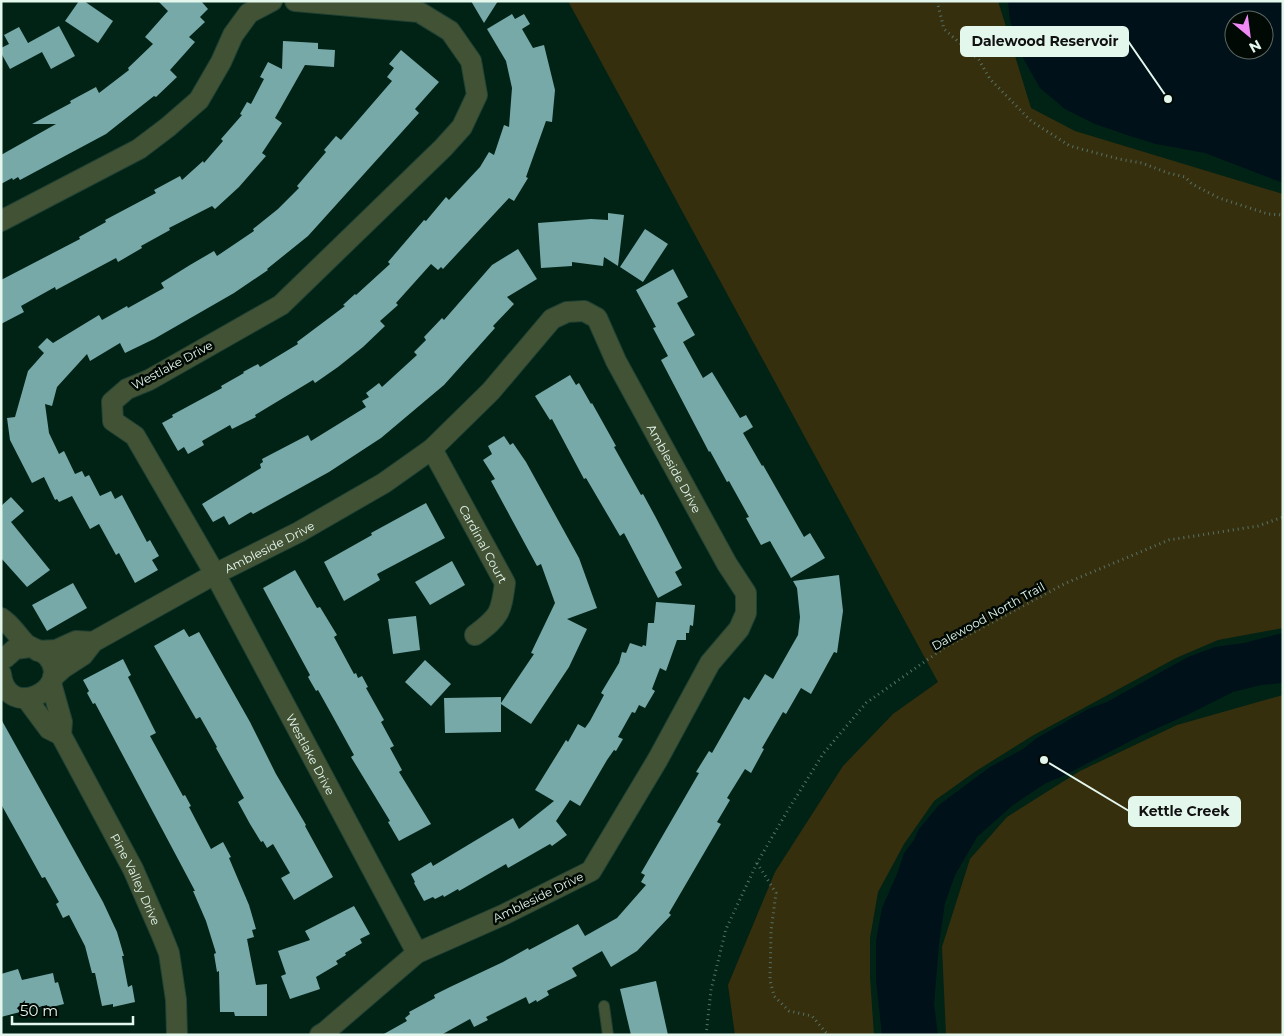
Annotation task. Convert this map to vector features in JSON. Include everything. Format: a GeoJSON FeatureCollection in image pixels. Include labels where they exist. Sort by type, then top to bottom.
{"type":"FeatureCollection","features":[{"type":"Feature","properties":{"kind":"street"},"geometry":{"type":"LineString","coordinates":[[1,221],[139,149],[168,127],[199,100],[222,62],[233,35],[249,13],[272,1]]}},
{"type":"Feature","properties":{"kind":"street","name":"Westlake Drive"},"geometry":{"type":"LineString","coordinates":[[295,1],[419,12],[450,32],[471,62],[476,95],[462,126],[443,148],[281,305],[149,380],[127,389],[112,402],[113,421],[135,436],[214,574],[417,953]]}},
{"type":"Feature","properties":{"kind":"street","name":"Ambleside Drive"},"geometry":{"type":"LineString","coordinates":[[52,680],[63,668],[84,655],[93,642],[214,574],[299,532],[384,483],[432,449],[491,391],[552,319],[567,312],[584,311],[597,318],[620,369],[727,564],[746,593],[746,613],[739,630],[710,663],[658,759],[591,871],[502,915],[417,953],[320,1035]]}},
{"type":"Feature","properties":{"kind":"street","name":"Cardinal Court"},"geometry":{"type":"LineString","coordinates":[[432,449],[505,582],[502,607],[493,622],[476,635]]}},
{"type":"Feature","properties":{"kind":"street","name":"Pine Valley Drive"},"geometry":{"type":"LineString","coordinates":[[1,618],[51,662],[53,670],[52,680],[62,722],[61,735],[133,869],[169,952],[176,1000],[178,1035]]}},
{"type":"Feature","properties":{"kind":"street","name":"Ambleside Drive"},"geometry":{"type":"LineString","coordinates":[[34,649],[56,650],[76,641],[93,642]]}},
{"type":"Feature","properties":{"kind":"street","name":"Pine Valley Drive"},"geometry":{"type":"LineString","coordinates":[[34,649],[15,650],[2,663],[3,684],[13,697],[49,729],[61,735]]}},
{"type":"Feature","properties":{"kind":"street"},"geometry":{"type":"LineString","coordinates":[[13,697],[35,697],[42,693],[52,680]]}},
{"type":"Feature","properties":{"kind":"lane"},"geometry":{"type":"LineString","coordinates":[[604,1006],[608,1035]]}},
{"type":"Feature","properties":{"kind":"path"},"geometry":{"type":"LineString","coordinates":[[937,1],[944,29],[979,60],[990,79],[1031,121],[1070,146],[1119,160],[1142,163],[1185,177],[1192,184],[1219,198],[1268,214],[1283,214]]}},
{"type":"Feature","properties":{"kind":"path","name":"Dalewood North Trail"},"geometry":{"type":"LineString","coordinates":[[706,1035],[711,990],[726,928],[757,863],[823,754],[866,703],[944,648],[1066,583],[1169,540],[1258,526],[1283,517]]}},
{"type":"Feature","properties":{"kind":"path"},"geometry":{"type":"LineString","coordinates":[[757,863],[776,893],[771,931],[770,980],[774,996],[789,1011],[812,1016],[828,1035]]}},
{"type":"Feature","properties":{"kind":"shaded area"},"geometry":{"type":"Polygon","coordinates":[[[568,1],[998,1],[1031,108],[1075,131],[1283,194],[1283,628],[1218,640],[1176,658],[1032,736],[976,771],[934,801],[904,844],[878,892],[870,938],[870,978],[874,1035],[735,1035],[728,985],[775,872],[843,766],[893,714],[938,682],[568,1]]]}},
{"type":"Feature","properties":{"kind":"shaded area"},"geometry":{"type":"Polygon","coordinates":[[[1008,1],[1283,1],[1283,183],[1205,153],[1156,144],[1095,124],[1065,109],[1040,88],[1023,58],[1010,21],[1008,1]]]}},
{"type":"Feature","properties":{"kind":"shaded area"},"geometry":{"type":"Polygon","coordinates":[[[1283,633],[1283,683],[1261,685],[1233,692],[1046,783],[1013,805],[977,837],[955,875],[945,903],[939,944],[934,1004],[938,1035],[882,1035],[876,980],[876,941],[882,908],[904,853],[914,840],[919,829],[939,805],[990,767],[1023,749],[1037,738],[1188,657],[1215,647],[1244,643],[1283,633]]]}},
{"type":"Feature","properties":{"kind":"shaded area"},"geometry":{"type":"Polygon","coordinates":[[[1283,695],[1283,1035],[946,1035],[942,947],[970,859],[1007,817],[1080,771],[1177,725],[1283,695]]]}},
{"type":"Feature","properties":{"kind":"building"},"geometry":{"type":"Polygon","coordinates":[[[79,1],[84,1],[113,21],[98,43],[65,21],[79,1]]]}},
{"type":"Feature","properties":{"kind":"building"},"geometry":{"type":"Polygon","coordinates":[[[158,1],[201,1],[208,9],[200,17],[205,22],[189,37],[195,42],[170,70],[177,77],[156,97],[154,96],[106,134],[20,180],[18,177],[13,180],[12,178],[1,184],[1,155],[56,124],[32,124],[96,87],[99,93],[129,70],[128,68],[153,44],[145,37],[168,11],[158,1]]]}},
{"type":"Feature","properties":{"kind":"building"},"geometry":{"type":"Polygon","coordinates":[[[471,1],[498,1],[484,23],[471,1]]]}},
{"type":"Feature","properties":{"kind":"building"},"geometry":{"type":"Polygon","coordinates":[[[512,14],[515,19],[524,14],[530,24],[522,29],[533,48],[544,45],[555,90],[552,122],[546,121],[526,177],[528,178],[514,201],[509,198],[443,269],[441,267],[438,270],[431,264],[396,303],[398,305],[380,321],[385,326],[338,367],[315,383],[313,380],[255,415],[256,417],[232,429],[230,425],[202,441],[204,445],[188,454],[184,447],[178,451],[162,423],[173,417],[172,415],[222,388],[221,386],[243,372],[258,364],[260,367],[298,344],[297,342],[345,306],[343,305],[390,264],[388,262],[424,220],[426,221],[446,197],[449,200],[480,167],[489,152],[494,155],[504,125],[509,127],[512,88],[506,61],[487,29],[512,14]]]}},
{"type":"Feature","properties":{"kind":"building"},"geometry":{"type":"Polygon","coordinates":[[[59,26],[75,56],[51,69],[42,52],[10,69],[1,53],[1,48],[9,44],[4,35],[19,27],[28,43],[59,26]]]}},
{"type":"Feature","properties":{"kind":"building"},"geometry":{"type":"Polygon","coordinates":[[[283,41],[318,43],[318,49],[335,50],[334,67],[305,65],[275,118],[282,123],[262,153],[266,156],[239,187],[215,209],[212,206],[169,228],[170,230],[141,246],[142,248],[118,262],[116,258],[56,290],[55,287],[21,306],[24,312],[1,324],[1,280],[80,239],[79,237],[106,222],[105,220],[156,193],[154,190],[180,176],[182,180],[203,161],[204,163],[223,141],[221,139],[242,115],[240,114],[247,102],[251,104],[264,79],[260,77],[268,62],[282,69],[283,41]]]}},
{"type":"Feature","properties":{"kind":"building"},"geometry":{"type":"Polygon","coordinates":[[[401,50],[439,82],[415,109],[419,113],[308,236],[268,270],[234,293],[154,339],[125,353],[120,343],[90,361],[87,354],[57,387],[52,406],[45,404],[49,433],[59,454],[64,451],[75,474],[82,471],[85,477],[89,475],[100,496],[111,491],[115,499],[122,495],[147,542],[150,540],[159,556],[152,560],[158,570],[135,583],[119,553],[116,555],[99,524],[90,529],[72,496],[59,502],[57,499],[55,500],[44,477],[32,483],[10,440],[7,418],[15,417],[28,371],[44,353],[38,347],[47,338],[53,343],[99,315],[102,320],[127,306],[128,308],[164,288],[161,283],[190,265],[214,251],[217,256],[254,231],[253,229],[278,209],[299,188],[297,186],[326,152],[324,150],[336,136],[341,140],[392,81],[387,77],[394,68],[389,64],[401,50]]]}},
{"type":"Feature","properties":{"kind":"building"},"geometry":{"type":"Polygon","coordinates":[[[608,213],[624,215],[618,266],[604,257],[603,266],[572,262],[572,266],[541,268],[538,223],[591,219],[608,220],[608,213]]]}},
{"type":"Feature","properties":{"kind":"building"},"geometry":{"type":"Polygon","coordinates":[[[645,229],[668,244],[643,282],[620,267],[645,229]]]}},
{"type":"Feature","properties":{"kind":"building"},"geometry":{"type":"Polygon","coordinates":[[[518,249],[537,279],[507,297],[514,304],[493,326],[495,328],[444,385],[381,438],[329,472],[253,514],[251,512],[229,525],[224,516],[213,522],[202,504],[261,468],[262,459],[308,435],[311,441],[366,407],[362,401],[369,397],[366,393],[379,383],[382,387],[417,355],[414,352],[426,340],[424,337],[442,318],[444,320],[492,265],[518,249]]]}},
{"type":"Feature","properties":{"kind":"building"},"geometry":{"type":"Polygon","coordinates":[[[673,269],[688,297],[677,303],[695,335],[683,342],[703,378],[712,372],[740,418],[746,415],[753,427],[743,433],[804,537],[810,533],[825,558],[791,578],[770,541],[761,545],[746,518],[749,517],[729,481],[727,482],[709,452],[661,360],[668,356],[653,328],[656,327],[636,290],[673,269]]]}},
{"type":"Feature","properties":{"kind":"building"},"geometry":{"type":"Polygon","coordinates":[[[570,375],[576,385],[579,383],[592,403],[616,446],[614,447],[641,495],[643,494],[682,568],[675,572],[682,585],[658,598],[624,533],[620,536],[586,478],[584,479],[552,419],[550,420],[535,396],[570,375]]]}},
{"type":"Feature","properties":{"kind":"building"},"geometry":{"type":"Polygon","coordinates":[[[504,436],[510,445],[513,443],[526,462],[579,558],[597,608],[567,619],[587,629],[569,667],[531,724],[501,704],[501,732],[445,733],[444,698],[501,697],[501,703],[534,654],[531,653],[555,603],[541,564],[537,566],[491,481],[495,479],[483,460],[492,454],[488,446],[504,436]]]}},
{"type":"Feature","properties":{"kind":"building"},"geometry":{"type":"Polygon","coordinates":[[[11,497],[24,511],[11,522],[50,570],[27,587],[1,558],[1,506],[11,497]]]}},
{"type":"Feature","properties":{"kind":"building"},"geometry":{"type":"Polygon","coordinates":[[[426,503],[445,538],[377,574],[380,580],[344,601],[324,562],[372,535],[371,533],[426,503]]]}},
{"type":"Feature","properties":{"kind":"building"},"geometry":{"type":"Polygon","coordinates":[[[452,561],[465,585],[430,605],[415,582],[452,561]]]}},
{"type":"Feature","properties":{"kind":"building"},"geometry":{"type":"Polygon","coordinates":[[[295,570],[317,608],[320,607],[337,635],[334,637],[354,674],[356,673],[358,678],[362,676],[368,687],[366,688],[384,720],[381,722],[394,746],[390,748],[402,770],[399,772],[431,824],[399,841],[388,822],[390,821],[351,757],[354,755],[318,690],[316,691],[308,677],[310,675],[263,588],[295,570]]]}},
{"type":"Feature","properties":{"kind":"building"},"geometry":{"type":"Polygon","coordinates":[[[839,575],[843,611],[837,653],[834,652],[811,694],[801,688],[786,714],[783,712],[762,748],[764,749],[751,773],[745,769],[727,798],[730,800],[717,822],[721,824],[669,913],[671,915],[637,951],[611,967],[602,951],[572,968],[577,976],[547,991],[549,995],[529,1004],[526,997],[486,1017],[488,1020],[474,1027],[470,1019],[441,1035],[382,1035],[407,1021],[405,1018],[410,1014],[409,1012],[435,998],[434,995],[528,948],[529,950],[578,924],[585,936],[617,918],[646,885],[641,882],[645,875],[641,873],[699,773],[696,772],[709,751],[712,753],[744,697],[749,700],[765,674],[773,679],[798,635],[800,617],[797,588],[793,581],[839,575]]]}},
{"type":"Feature","properties":{"kind":"building"},"geometry":{"type":"Polygon","coordinates":[[[73,583],[87,608],[47,631],[32,605],[73,583]]]}},
{"type":"Feature","properties":{"kind":"building"},"geometry":{"type":"Polygon","coordinates":[[[656,602],[695,605],[693,626],[690,625],[689,633],[686,633],[686,640],[677,640],[666,671],[660,668],[652,689],[655,691],[645,708],[639,705],[635,713],[632,712],[618,737],[623,739],[616,751],[614,750],[607,760],[580,806],[570,800],[556,821],[567,835],[552,846],[550,844],[508,868],[506,864],[459,891],[458,889],[444,897],[443,895],[435,899],[433,897],[424,901],[411,874],[431,862],[433,866],[513,818],[519,829],[554,801],[535,790],[578,724],[585,728],[590,721],[604,695],[601,693],[619,663],[622,652],[626,653],[630,643],[642,647],[643,645],[646,646],[648,623],[654,623],[656,602]]]}},
{"type":"Feature","properties":{"kind":"building"},"geometry":{"type":"Polygon","coordinates":[[[416,616],[420,650],[393,654],[388,619],[416,616]]]}},
{"type":"Feature","properties":{"kind":"building"},"geometry":{"type":"Polygon","coordinates":[[[184,629],[189,637],[199,632],[250,722],[276,774],[306,825],[333,877],[294,900],[281,878],[290,873],[273,844],[267,848],[250,824],[238,802],[244,798],[217,747],[200,717],[196,719],[154,646],[184,629]]]}},
{"type":"Feature","properties":{"kind":"building"},"geometry":{"type":"Polygon","coordinates":[[[123,659],[131,675],[128,677],[156,733],[150,736],[183,796],[185,795],[191,806],[189,807],[211,849],[223,842],[231,857],[229,858],[249,905],[256,929],[252,930],[254,937],[247,939],[256,985],[267,984],[267,1016],[235,1016],[234,1012],[220,1012],[219,971],[217,972],[214,954],[216,953],[206,921],[193,891],[195,891],[95,703],[93,704],[87,693],[89,691],[83,680],[123,659]]]}},
{"type":"Feature","properties":{"kind":"building"},"geometry":{"type":"Polygon","coordinates":[[[425,660],[451,684],[431,706],[405,682],[425,660]]]}},
{"type":"Feature","properties":{"kind":"building"},"geometry":{"type":"Polygon","coordinates":[[[1,719],[103,902],[117,932],[124,956],[122,956],[128,987],[132,985],[135,1002],[113,1007],[113,1004],[102,1006],[95,973],[92,973],[85,946],[69,915],[63,918],[56,904],[59,902],[45,877],[42,878],[1,804],[1,719]]]}},
{"type":"Feature","properties":{"kind":"building"},"geometry":{"type":"Polygon","coordinates":[[[354,906],[370,934],[360,939],[362,943],[336,961],[338,964],[316,977],[320,989],[290,999],[281,976],[286,974],[278,951],[310,940],[305,931],[354,906]]]}},
{"type":"Feature","properties":{"kind":"building"},"geometry":{"type":"Polygon","coordinates":[[[18,969],[22,980],[53,973],[55,983],[58,982],[64,1004],[48,1008],[47,1005],[1,1017],[1,974],[18,969]]]}},
{"type":"Feature","properties":{"kind":"building"},"geometry":{"type":"Polygon","coordinates":[[[656,981],[668,1035],[631,1035],[620,989],[656,981]]]}},
{"type":"Feature","properties":{"kind":"place","name":"Dalewood Reservoir"},"geometry":{"type":"Point","coordinates":[1168,99]}},
{"type":"Feature","properties":{"kind":"place","name":"Kettle Creek"},"geometry":{"type":"Point","coordinates":[1044,760]}}]}
